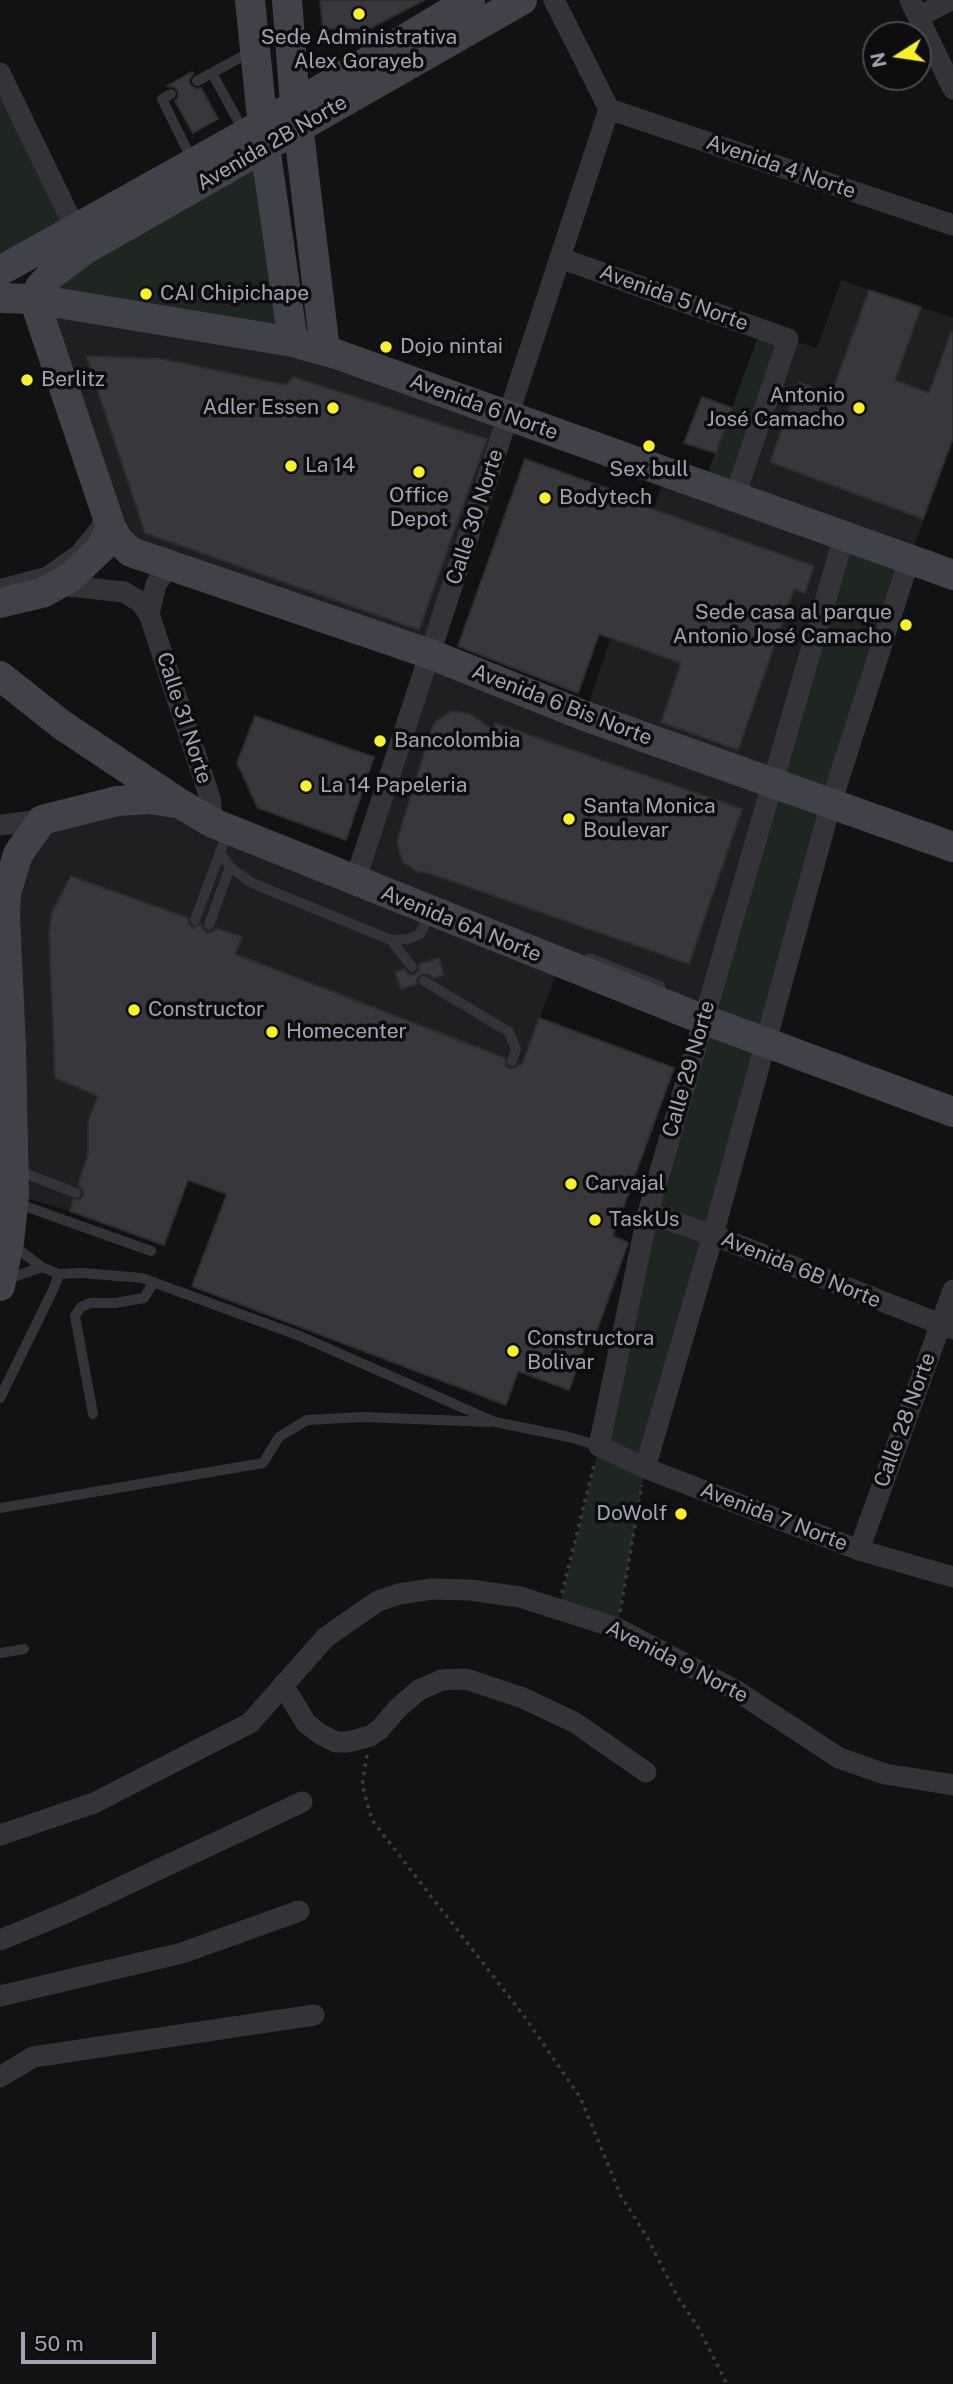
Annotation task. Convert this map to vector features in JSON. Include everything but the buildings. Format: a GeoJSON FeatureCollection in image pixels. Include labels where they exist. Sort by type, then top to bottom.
{"type":"FeatureCollection","features":[{"type":"Feature","properties":{"kind":"street"},"geometry":{"type":"LineString","coordinates":[[250,0],[258,135],[293,342]]}},
{"type":"Feature","properties":{"kind":"street"},"geometry":{"type":"LineString","coordinates":[[287,0],[297,115],[325,350]]}},
{"type":"Feature","properties":{"kind":"street","name":"Avenida 2B Norte"},"geometry":{"type":"LineString","coordinates":[[297,115],[470,0]]}},
{"type":"Feature","properties":{"kind":"street","name":"Avenida 2B Norte"},"geometry":{"type":"LineString","coordinates":[[0,271],[194,163],[258,135],[522,0]]}},
{"type":"Feature","properties":{"kind":"street"},"geometry":{"type":"LineString","coordinates":[[554,0],[609,109]]}},
{"type":"Feature","properties":{"kind":"street"},"geometry":{"type":"LineString","coordinates":[[950,77],[914,8],[951,0]]}},
{"type":"Feature","properties":{"kind":"street"},"geometry":{"type":"LineString","coordinates":[[0,73],[76,229]]}},
{"type":"Feature","properties":{"kind":"street","name":"Avenida 4 Norte"},"geometry":{"type":"LineString","coordinates":[[609,109],[953,225]]}},
{"type":"Feature","properties":{"kind":"street","name":"Calle 30 Norte"},"geometry":{"type":"LineString","coordinates":[[355,881],[609,109]]}},
{"type":"Feature","properties":{"kind":"street","name":"Avenida 2B Norte"},"geometry":{"type":"LineString","coordinates":[[34,299],[40,287],[53,274],[86,249],[258,135]]}},
{"type":"Feature","properties":{"kind":"street","name":"Avenida 5 Norte"},"geometry":{"type":"LineString","coordinates":[[560,258],[788,339],[735,493]]}},
{"type":"Feature","properties":{"kind":"street","name":"Avenida 6 Norte"},"geometry":{"type":"LineString","coordinates":[[0,298],[34,299],[293,342],[325,350],[735,493],[953,575]]}},
{"type":"Feature","properties":{"kind":"street"},"geometry":{"type":"LineString","coordinates":[[0,604],[28,598],[59,585],[94,557],[105,541],[107,514],[34,299]]}},
{"type":"Feature","properties":{"kind":"street","name":"Avenida 6 Bis Norte"},"geometry":{"type":"LineString","coordinates":[[107,514],[117,539],[131,552],[430,654],[585,716],[953,847]]}},
{"type":"Feature","properties":{"kind":"street","name":"Calle 29 Norte"},"geometry":{"type":"LineString","coordinates":[[599,1446],[648,1213],[844,536]]}},
{"type":"Feature","properties":{"kind":"street"},"geometry":{"type":"LineString","coordinates":[[645,1468],[713,1235],[831,803],[909,559]]}},
{"type":"Feature","properties":{"kind":"street"},"geometry":{"type":"LineString","coordinates":[[149,614],[156,584],[170,565]]}},
{"type":"Feature","properties":{"kind":"street"},"geometry":{"type":"LineString","coordinates":[[59,585],[124,592],[140,602],[149,614]]}},
{"type":"Feature","properties":{"kind":"street","name":"Calle 31 Norte"},"geometry":{"type":"LineString","coordinates":[[149,614],[221,835]]}},
{"type":"Feature","properties":{"kind":"street","name":"Avenida 6A Norte"},"geometry":{"type":"LineString","coordinates":[[0,677],[62,725],[179,803],[221,835],[440,907],[664,1004],[953,1112]]}},
{"type":"Feature","properties":{"kind":"street"},"geometry":{"type":"LineString","coordinates":[[0,825],[42,820],[117,801],[148,799],[179,803]]}},
{"type":"Feature","properties":{"kind":"street"},"geometry":{"type":"LineString","coordinates":[[1,1283],[9,1242],[14,1169],[6,894],[18,854],[42,820]]}},
{"type":"Feature","properties":{"kind":"street","name":"Avenida 6B Norte"},"geometry":{"type":"LineString","coordinates":[[648,1213],[713,1235],[946,1327]]}},
{"type":"Feature","properties":{"kind":"street","name":"Calle 28 Norte"},"geometry":{"type":"LineString","coordinates":[[859,1550],[946,1327],[953,1290]]}},
{"type":"Feature","properties":{"kind":"street","name":"Avenida 7 Norte"},"geometry":{"type":"LineString","coordinates":[[599,1446],[645,1468],[859,1550],[953,1577]]}},
{"type":"Feature","properties":{"kind":"street","name":"Avenida 9 Norte"},"geometry":{"type":"LineString","coordinates":[[0,1835],[94,1803],[250,1723],[326,1637],[377,1601],[399,1594],[432,1589],[470,1590],[520,1597],[618,1628],[737,1691],[839,1758],[885,1774],[953,1785]]}},
{"type":"Feature","properties":{"kind":"street"},"geometry":{"type":"LineString","coordinates":[[283,1685],[306,1723],[336,1742],[348,1742],[370,1736],[419,1690],[442,1680],[466,1679],[523,1698],[573,1722],[646,1772]]}},
{"type":"Feature","properties":{"kind":"street"},"geometry":{"type":"LineString","coordinates":[[0,1940],[68,1912],[302,1802]]}},
{"type":"Feature","properties":{"kind":"street"},"geometry":{"type":"LineString","coordinates":[[0,1996],[182,1953],[299,1911]]}},
{"type":"Feature","properties":{"kind":"street"},"geometry":{"type":"LineString","coordinates":[[0,2077],[33,2057],[314,2015]]}},
{"type":"Feature","properties":{"kind":"lane"},"geometry":{"type":"LineString","coordinates":[[197,80],[255,50]]}},
{"type":"Feature","properties":{"kind":"lane"},"geometry":{"type":"LineString","coordinates":[[212,73],[258,135]]}},
{"type":"Feature","properties":{"kind":"lane"},"geometry":{"type":"LineString","coordinates":[[171,94],[162,99],[194,163]]}},
{"type":"Feature","properties":{"kind":"lane"},"geometry":{"type":"LineString","coordinates":[[0,584],[44,572],[76,550],[107,514]]}},
{"type":"Feature","properties":{"kind":"lane"},"geometry":{"type":"LineString","coordinates":[[209,925],[230,867],[221,835]]}},
{"type":"Feature","properties":{"kind":"lane"},"geometry":{"type":"LineString","coordinates":[[195,920],[221,835]]}},
{"type":"Feature","properties":{"kind":"lane"},"geometry":{"type":"LineString","coordinates":[[230,867],[262,888],[391,940],[409,939],[421,934],[440,907]]}},
{"type":"Feature","properties":{"kind":"lane"},"geometry":{"type":"LineString","coordinates":[[391,940],[412,967]]}},
{"type":"Feature","properties":{"kind":"lane"},"geometry":{"type":"LineString","coordinates":[[573,952],[660,986],[664,1004]]}},
{"type":"Feature","properties":{"kind":"lane"},"geometry":{"type":"LineString","coordinates":[[424,981],[509,1032],[516,1049],[512,1061]]}},
{"type":"Feature","properties":{"kind":"lane"},"geometry":{"type":"LineString","coordinates":[[14,1169],[76,1193]]}},
{"type":"Feature","properties":{"kind":"lane"},"geometry":{"type":"LineString","coordinates":[[13,1202],[151,1251]]}},
{"type":"Feature","properties":{"kind":"lane"},"geometry":{"type":"LineString","coordinates":[[9,1242],[42,1267],[59,1274],[82,1273],[142,1278],[300,1336],[495,1422]]}},
{"type":"Feature","properties":{"kind":"lane"},"geometry":{"type":"LineString","coordinates":[[1,1283],[42,1267]]}},
{"type":"Feature","properties":{"kind":"lane"},"geometry":{"type":"LineString","coordinates":[[0,1398],[59,1274]]}},
{"type":"Feature","properties":{"kind":"lane"},"geometry":{"type":"LineString","coordinates":[[93,1414],[75,1317],[81,1307],[91,1303],[115,1303],[144,1298],[154,1282]]}},
{"type":"Feature","properties":{"kind":"lane"},"geometry":{"type":"LineString","coordinates":[[0,1508],[263,1463],[279,1437],[307,1420],[363,1417],[495,1422],[599,1446]]}},
{"type":"Feature","properties":{"kind":"lane"},"geometry":{"type":"LineString","coordinates":[[0,1653],[24,1649]]}},
{"type":"Feature","properties":{"kind":"path"},"geometry":{"type":"LineString","coordinates":[[559,1609],[599,1446]]}},
{"type":"Feature","properties":{"kind":"path"},"geometry":{"type":"LineString","coordinates":[[618,1628],[645,1468]]}},
{"type":"Feature","properties":{"kind":"path"},"geometry":{"type":"LineString","coordinates":[[370,1736],[362,1785],[372,1819],[524,2016],[580,2097],[621,2196],[647,2237],[727,2384]]}},
{"type":"Feature","properties":{"kind":"shaded area"},"geometry":{"type":"Polygon","coordinates":[[[0,73],[70,218],[0,271],[0,73]]]}},
{"type":"Feature","properties":{"kind":"shaded area"},"geometry":{"type":"Polygon","coordinates":[[[265,147],[292,329],[40,287],[265,147]]]}},
{"type":"Feature","properties":{"kind":"shaded area"},"geometry":{"type":"Polygon","coordinates":[[[841,280],[953,318],[953,443],[909,560],[703,1019],[560,963],[502,1120],[227,1194],[188,1180],[164,1245],[70,1211],[14,1195],[5,916],[42,820],[148,799],[355,881],[430,654],[585,715],[666,473],[720,492],[788,339],[817,348],[841,280]]]}},
{"type":"Feature","properties":{"kind":"shaded area","name":"La 14"},"geometry":{"type":"Polygon","coordinates":[[[34,299],[293,342],[508,416],[430,654],[131,552],[34,299]]]}},
{"type":"Feature","properties":{"kind":"shaded area"},"geometry":{"type":"Polygon","coordinates":[[[761,329],[788,339],[739,484],[703,486],[761,329]]]}},
{"type":"Feature","properties":{"kind":"shaded area"},"geometry":{"type":"Polygon","coordinates":[[[844,536],[909,560],[645,1468],[617,1628],[559,1609],[599,1446],[648,1213],[844,536]]]}},
{"type":"Feature","properties":{"kind":"place","name":"Sede Administrativa Alex Gorayeb"},"geometry":{"type":"Point","coordinates":[359,14]}},
{"type":"Feature","properties":{"kind":"place","name":"CAI Chipichape"},"geometry":{"type":"Point","coordinates":[146,294]}},
{"type":"Feature","properties":{"kind":"place","name":"Dojo nintai"},"geometry":{"type":"Point","coordinates":[386,347]}},
{"type":"Feature","properties":{"kind":"place","name":"Berlitz"},"geometry":{"type":"Point","coordinates":[27,380]}},
{"type":"Feature","properties":{"kind":"place","name":"Adler Essen"},"geometry":{"type":"Point","coordinates":[333,408]}},
{"type":"Feature","properties":{"kind":"place","name":"Antonio José Camacho"},"geometry":{"type":"Point","coordinates":[859,408]}},
{"type":"Feature","properties":{"kind":"place","name":"Sex bull"},"geometry":{"type":"Point","coordinates":[649,446]}},
{"type":"Feature","properties":{"kind":"place","name":"La 14"},"geometry":{"type":"Point","coordinates":[291,466]}},
{"type":"Feature","properties":{"kind":"place","name":"Office Depot"},"geometry":{"type":"Point","coordinates":[419,472]}},
{"type":"Feature","properties":{"kind":"place","name":"Bodytech"},"geometry":{"type":"Point","coordinates":[545,498]}},
{"type":"Feature","properties":{"kind":"place","name":"Sede casa al parque Antonio José Camacho"},"geometry":{"type":"Point","coordinates":[906,625]}},
{"type":"Feature","properties":{"kind":"place","name":"Bancolombia"},"geometry":{"type":"Point","coordinates":[380,741]}},
{"type":"Feature","properties":{"kind":"place","name":"La 14 Papeleria"},"geometry":{"type":"Point","coordinates":[306,786]}},
{"type":"Feature","properties":{"kind":"place","name":"Santa Monica Boulevar"},"geometry":{"type":"Point","coordinates":[569,819]}},
{"type":"Feature","properties":{"kind":"place","name":"Constructor"},"geometry":{"type":"Point","coordinates":[134,1010]}},
{"type":"Feature","properties":{"kind":"place","name":"Homecenter"},"geometry":{"type":"Point","coordinates":[272,1032]}},
{"type":"Feature","properties":{"kind":"place","name":"Carvajal"},"geometry":{"type":"Point","coordinates":[571,1184]}},
{"type":"Feature","properties":{"kind":"place","name":"TaskUs"},"geometry":{"type":"Point","coordinates":[595,1220]}},
{"type":"Feature","properties":{"kind":"place","name":"Constructora Bolivar"},"geometry":{"type":"Point","coordinates":[513,1351]}},
{"type":"Feature","properties":{"kind":"place","name":"DoWolf"},"geometry":{"type":"Point","coordinates":[681,1514]}}]}
